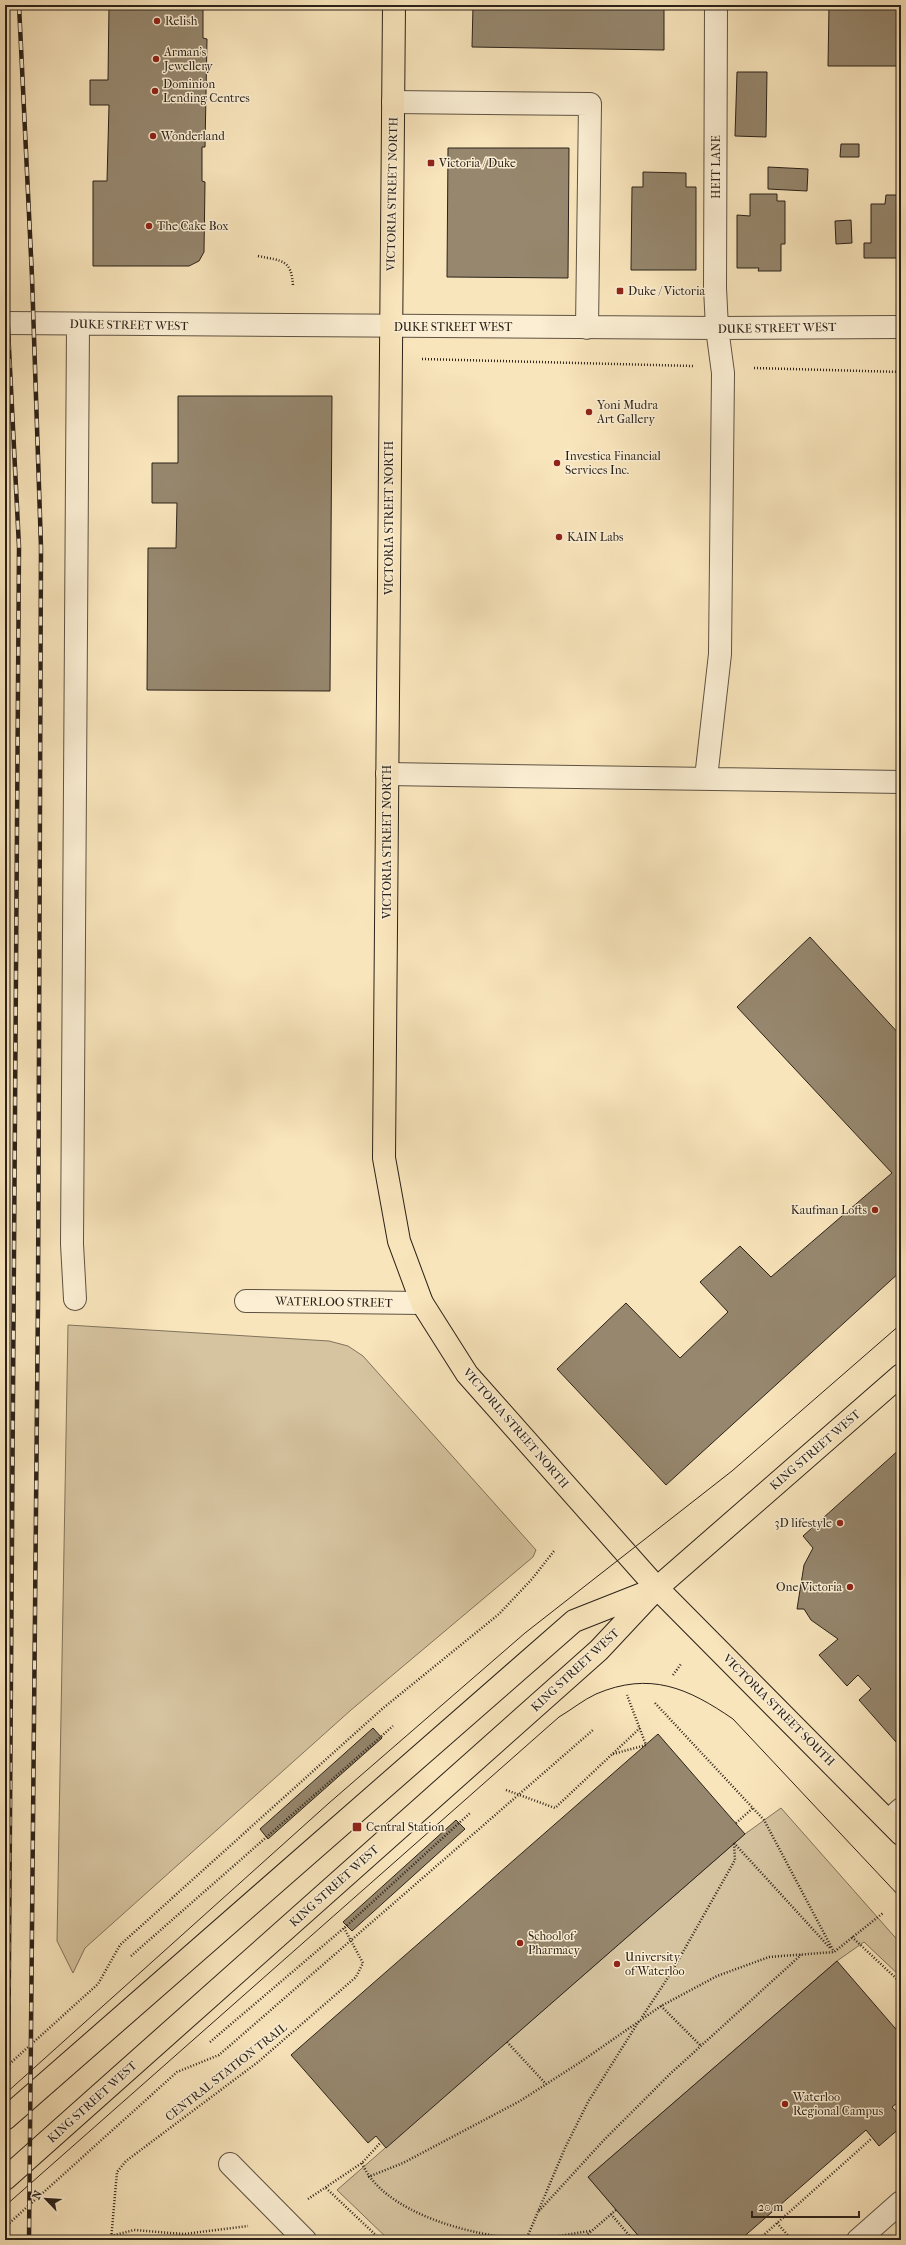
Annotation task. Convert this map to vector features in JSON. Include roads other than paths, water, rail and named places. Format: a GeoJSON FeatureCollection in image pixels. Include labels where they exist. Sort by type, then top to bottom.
{"type":"FeatureCollection","features":[{"type":"Feature","properties":{"kind":"main road","name":"VICTORIA STREET NORTH"},"geometry":{"type":"LineString","coordinates":[[394,5],[390,327],[384,1158],[399,1241],[422,1303],[467,1374],[657,1588]]}},
{"type":"Feature","properties":{"kind":"main road","name":"KING STREET WEST"},"geometry":{"type":"LineString","coordinates":[[5,2179],[599,1650],[657,1588],[901,1375]]}},
{"type":"Feature","properties":{"kind":"main road","name":"KING STREET WEST"},"geometry":{"type":"LineString","coordinates":[[5,2119],[574,1621],[657,1588]]}},
{"type":"Feature","properties":{"kind":"main road","name":"VICTORIA STREET SOUTH"},"geometry":{"type":"LineString","coordinates":[[657,1588],[897,1821]]}},
{"type":"Feature","properties":{"kind":"street","name":"HEIT LANE"},"geometry":{"type":"LineString","coordinates":[[706,778],[720,654],[722,367],[717,328],[715,288],[716,5]]}},
{"type":"Feature","properties":{"kind":"street"},"geometry":{"type":"LineString","coordinates":[[393,102],[590,104],[587,328]]}},
{"type":"Feature","properties":{"kind":"street","name":"DUKE STREET WEST"},"geometry":{"type":"LineString","coordinates":[[5,323],[587,328],[901,327]]}},
{"type":"Feature","properties":{"kind":"street"},"geometry":{"type":"LineString","coordinates":[[75,1299],[72,1244],[78,324]]}},
{"type":"Feature","properties":{"kind":"street"},"geometry":{"type":"LineString","coordinates":[[387,774],[901,782]]}},
{"type":"Feature","properties":{"kind":"street","name":"WATERLOO STREET"},"geometry":{"type":"LineString","coordinates":[[246,1301],[422,1303]]}},
{"type":"Feature","properties":{"kind":"street"},"geometry":{"type":"LineString","coordinates":[[230,2164],[305,2240]]}},
{"type":"Feature","properties":{"kind":"street"},"geometry":{"type":"LineString","coordinates":[[858,2240],[901,2202]]}},
{"type":"Feature","properties":{"kind":"tram line"},"geometry":{"type":"LineString","coordinates":[[5,2094],[329,1803],[525,1633],[732,1471],[901,1324]]}},
{"type":"Feature","properties":{"kind":"tram line"},"geometry":{"type":"LineString","coordinates":[[5,2206],[559,1717],[591,1696],[616,1687],[634,1684],[668,1686],[684,1691],[700,1699],[733,1719],[901,1898]]}},
{"type":"Feature","properties":{"kind":"railway"},"geometry":{"type":"LineString","coordinates":[[19,5],[32,277],[41,547],[38,1301],[29,2240]]}},
{"type":"Feature","properties":{"kind":"railway"},"geometry":{"type":"LineString","coordinates":[[5,269],[19,547],[7,2240]]}},
{"type":"Feature","properties":{"kind":"place","name":"Relish"},"geometry":{"type":"Point","coordinates":[157,21]}},
{"type":"Feature","properties":{"kind":"place","name":"Arman's Jewellery"},"geometry":{"type":"Point","coordinates":[156,59]}},
{"type":"Feature","properties":{"kind":"place","name":"Dominion Lending Centres"},"geometry":{"type":"Point","coordinates":[155,91]}},
{"type":"Feature","properties":{"kind":"place","name":"Wonderland"},"geometry":{"type":"Point","coordinates":[153,136]}},
{"type":"Feature","properties":{"kind":"place","name":"Victoria / Duke"},"geometry":{"type":"Point","coordinates":[431,163]}},
{"type":"Feature","properties":{"kind":"place","name":"The Cake Box"},"geometry":{"type":"Point","coordinates":[149,226]}},
{"type":"Feature","properties":{"kind":"place","name":"Duke / Victoria"},"geometry":{"type":"Point","coordinates":[620,291]}},
{"type":"Feature","properties":{"kind":"place","name":"Yoni Mudra Art Gallery"},"geometry":{"type":"Point","coordinates":[589,412]}},
{"type":"Feature","properties":{"kind":"place","name":"Investica Financial Services Inc."},"geometry":{"type":"Point","coordinates":[557,463]}},
{"type":"Feature","properties":{"kind":"place","name":"KAIN Labs"},"geometry":{"type":"Point","coordinates":[559,537]}},
{"type":"Feature","properties":{"kind":"place","name":"Kaufman Lofts"},"geometry":{"type":"Point","coordinates":[875,1210]}},
{"type":"Feature","properties":{"kind":"place","name":"3D lifestyle"},"geometry":{"type":"Point","coordinates":[840,1523]}},
{"type":"Feature","properties":{"kind":"place","name":"One Victoria"},"geometry":{"type":"Point","coordinates":[850,1587]}},
{"type":"Feature","properties":{"kind":"place","name":"Central Station"},"geometry":{"type":"Point","coordinates":[357,1827]}},
{"type":"Feature","properties":{"kind":"place","name":"School of Pharmacy"},"geometry":{"type":"Point","coordinates":[520,1943]}},
{"type":"Feature","properties":{"kind":"place","name":"University of Waterloo"},"geometry":{"type":"Point","coordinates":[617,1964]}},
{"type":"Feature","properties":{"kind":"place","name":"Waterloo Regional Campus"},"geometry":{"type":"Point","coordinates":[785,2104]}}]}
